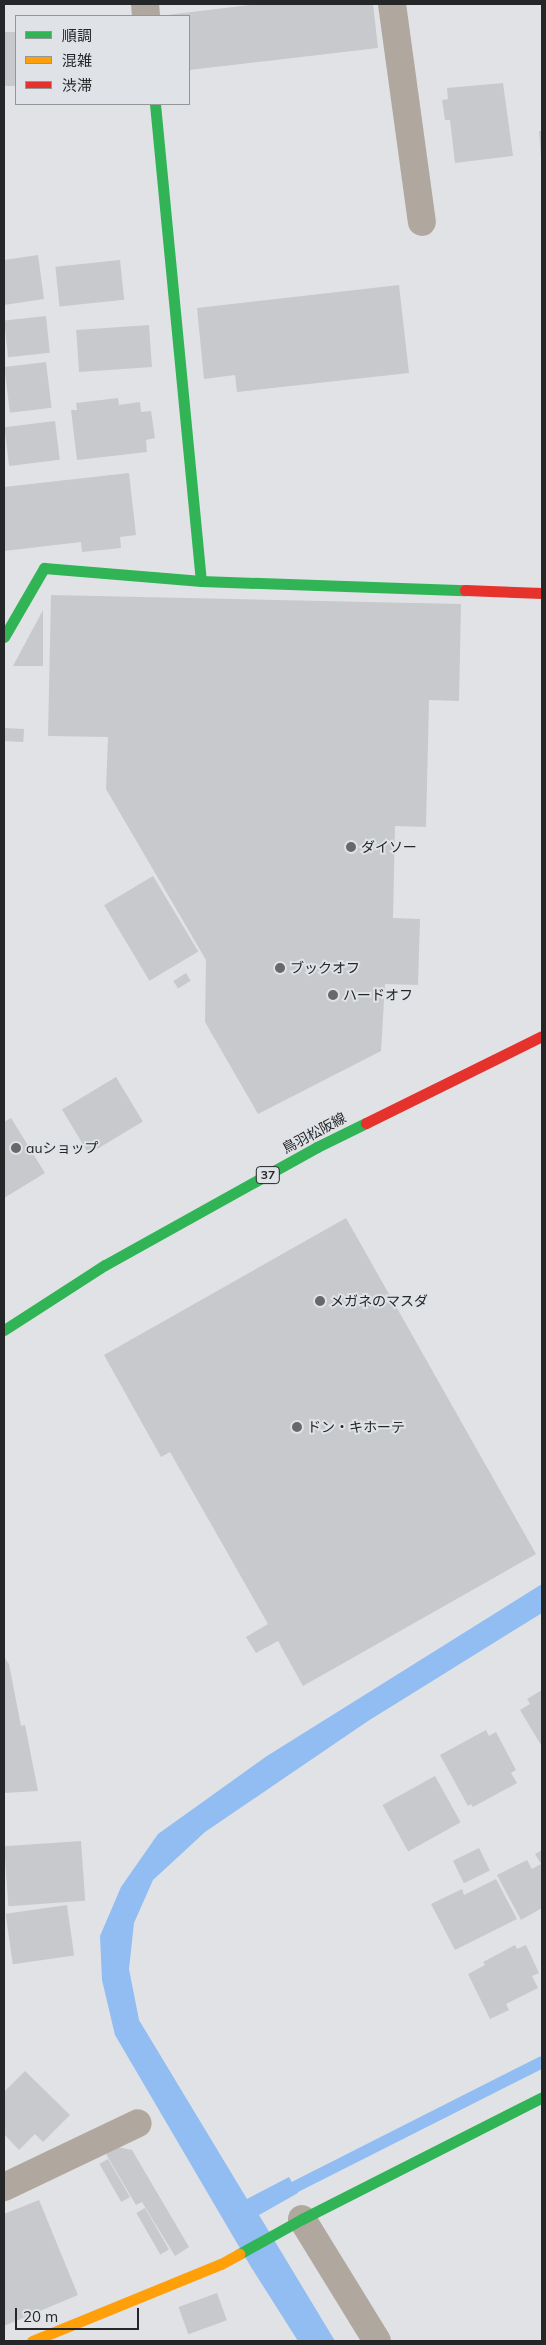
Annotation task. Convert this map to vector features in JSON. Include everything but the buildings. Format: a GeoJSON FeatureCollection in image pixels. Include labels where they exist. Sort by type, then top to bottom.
{"type":"FeatureCollection","features":[{"type":"Feature","properties":{"kind":"street"},"geometry":{"type":"LineString","coordinates":[[392,4],[422,222]]}},
{"type":"Feature","properties":{"kind":"street"},"geometry":{"type":"LineString","coordinates":[[154,105],[202,581]]}},
{"type":"Feature","properties":{"kind":"street"},"geometry":{"type":"LineString","coordinates":[[4,637],[44,568],[202,581],[542,593]]}},
{"type":"Feature","properties":{"kind":"street","name":"鳥羽松阪線"},"geometry":{"type":"LineString","coordinates":[[4,1330],[105,1265],[317,1147],[542,1036]]}},
{"type":"Feature","properties":{"kind":"street"},"geometry":{"type":"LineString","coordinates":[[32,2341],[233,2258],[292,2225],[542,2097]]}},
{"type":"Feature","properties":{"kind":"street"},"geometry":{"type":"LineString","coordinates":[[4,2187],[138,2123]]}},
{"type":"Feature","properties":{"kind":"street"},"geometry":{"type":"LineString","coordinates":[[292,2225],[377,2341]]}},
{"type":"Feature","properties":{"kind":"water"},"geometry":{"type":"Polygon","coordinates":[[[542,1584],[542,1613],[368,1721],[205,1832],[153,1880],[134,1923],[129,1969],[139,2020],[247,2199],[289,2177],[298,2193],[259,2215],[335,2341],[298,2341],[251,2267],[115,2035],[102,1980],[100,1936],[121,1887],[158,1834],[267,1756],[542,1584]]]}},
{"type":"Feature","properties":{"kind":"waterway"},"geometry":{"type":"LineString","coordinates":[[281,2194],[542,2062]]}},
{"type":"Feature","properties":{"kind":"traffic: fast"},"geometry":{"type":"LineString","coordinates":[[155,105],[201,581]]}},
{"type":"Feature","properties":{"kind":"traffic: fast"},"geometry":{"type":"LineString","coordinates":[[4,637],[44,568],[201,581],[465,590]]}},
{"type":"Feature","properties":{"kind":"traffic: fast"},"geometry":{"type":"LineString","coordinates":[[4,1330],[105,1265],[317,1147],[366,1123]]}},
{"type":"Feature","properties":{"kind":"traffic: fast"},"geometry":{"type":"LineString","coordinates":[[239,2254],[302,2219],[542,2097]]}},
{"type":"Feature","properties":{"kind":"traffic: slow"},"geometry":{"type":"LineString","coordinates":[[32,2341],[221,2264],[239,2254]]}},
{"type":"Feature","properties":{"kind":"traffic: jam"},"geometry":{"type":"LineString","coordinates":[[465,590],[542,593]]}},
{"type":"Feature","properties":{"kind":"traffic: jam"},"geometry":{"type":"LineString","coordinates":[[366,1123],[542,1036]]}},
{"type":"Feature","properties":{"kind":"place","name":"ダイソー"},"geometry":{"type":"Point","coordinates":[351,847]}},
{"type":"Feature","properties":{"kind":"place","name":"ブックオフ"},"geometry":{"type":"Point","coordinates":[280,968]}},
{"type":"Feature","properties":{"kind":"place","name":"ハードオフ"},"geometry":{"type":"Point","coordinates":[333,995]}},
{"type":"Feature","properties":{"kind":"place","name":"auショップ"},"geometry":{"type":"Point","coordinates":[16,1148]}},
{"type":"Feature","properties":{"kind":"place","name":"メガネのマスダ"},"geometry":{"type":"Point","coordinates":[320,1301]}},
{"type":"Feature","properties":{"kind":"place","name":"ドン・キホーテ"},"geometry":{"type":"Point","coordinates":[297,1427]}}]}
